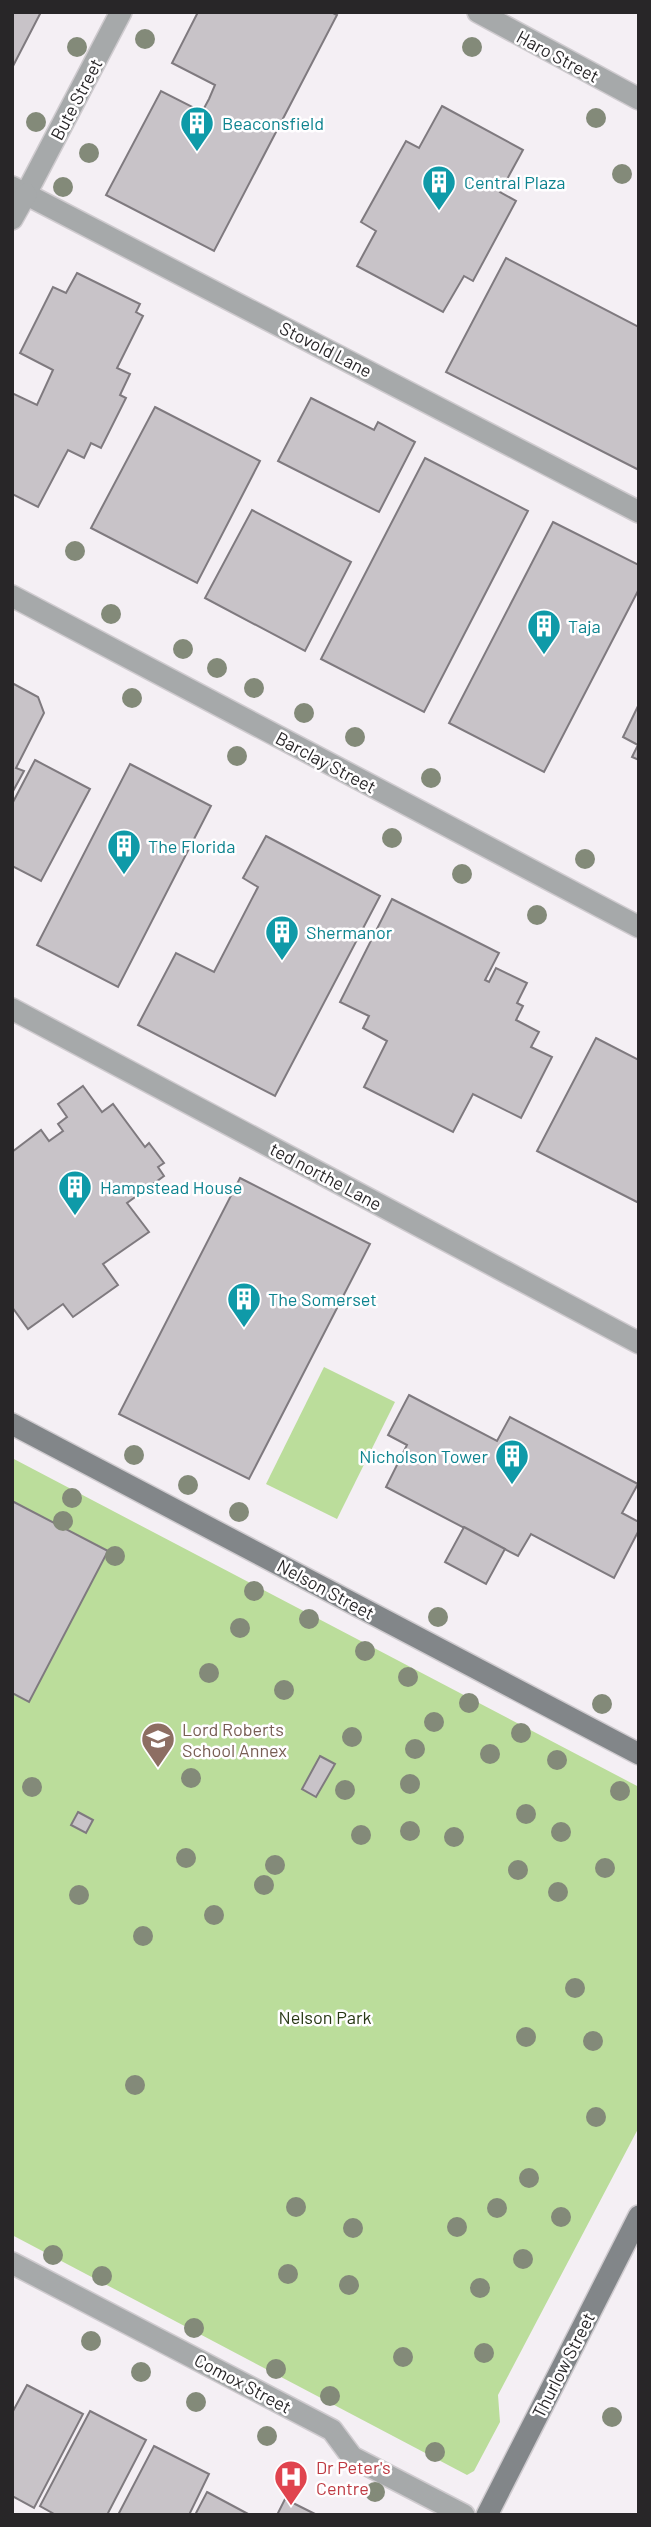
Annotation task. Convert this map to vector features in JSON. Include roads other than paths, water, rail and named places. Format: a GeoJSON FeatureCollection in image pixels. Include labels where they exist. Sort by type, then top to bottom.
{"type":"FeatureCollection","features":[{"type":"Feature","properties":{"kind":"street","name":"Bute Street"},"geometry":{"type":"LineString","coordinates":[[12,219],[23,189],[121,12]]}},
{"type":"Feature","properties":{"kind":"street","name":"Haro Street"},"geometry":{"type":"LineString","coordinates":[[478,12],[639,99]]}},
{"type":"Feature","properties":{"kind":"street","name":"Stovold Lane"},"geometry":{"type":"LineString","coordinates":[[23,189],[639,512]]}},
{"type":"Feature","properties":{"kind":"street","name":"Barclay Street"},"geometry":{"type":"LineString","coordinates":[[12,596],[639,927]]}},
{"type":"Feature","properties":{"kind":"street","name":"ted northe Lane"},"geometry":{"type":"LineString","coordinates":[[12,1010],[639,1343]]}},
{"type":"Feature","properties":{"kind":"street","name":"Nelson Street"},"geometry":{"type":"LineString","coordinates":[[12,1424],[639,1754]]}},
{"type":"Feature","properties":{"kind":"street","name":"Thurlow Street"},"geometry":{"type":"LineString","coordinates":[[487,2515],[639,2216]]}},
{"type":"Feature","properties":{"kind":"street","name":"Comox Street"},"geometry":{"type":"LineString","coordinates":[[12,2263],[332,2430],[352,2456],[464,2515]]}},
{"type":"Feature","properties":{"kind":"place","name":"Beaconsfield"},"geometry":{"type":"Point","coordinates":[197,153]}},
{"type":"Feature","properties":{"kind":"place","name":"Central Plaza"},"geometry":{"type":"Point","coordinates":[439,212]}},
{"type":"Feature","properties":{"kind":"place","name":"Taja"},"geometry":{"type":"Point","coordinates":[544,656]}},
{"type":"Feature","properties":{"kind":"place","name":"The Florida"},"geometry":{"type":"Point","coordinates":[124,876]}},
{"type":"Feature","properties":{"kind":"place","name":"Shermanor"},"geometry":{"type":"Point","coordinates":[282,962]}},
{"type":"Feature","properties":{"kind":"place","name":"Hampstead House"},"geometry":{"type":"Point","coordinates":[75,1217]}},
{"type":"Feature","properties":{"kind":"place","name":"The Somerset"},"geometry":{"type":"Point","coordinates":[244,1329]}},
{"type":"Feature","properties":{"kind":"place","name":"Nicholson Tower"},"geometry":{"type":"Point","coordinates":[512,1486]}},
{"type":"Feature","properties":{"kind":"place","name":"Lord Roberts School Annex"},"geometry":{"type":"Point","coordinates":[158,1769]}},
{"type":"Feature","properties":{"kind":"place","name":"Dr Peter's Centre"},"geometry":{"type":"Point","coordinates":[291,2507]}},
{"type":"Feature","properties":{"kind":"park label","name":"Nelson Park"},"geometry":{"type":"Point","coordinates":[325,2017]}}]}
